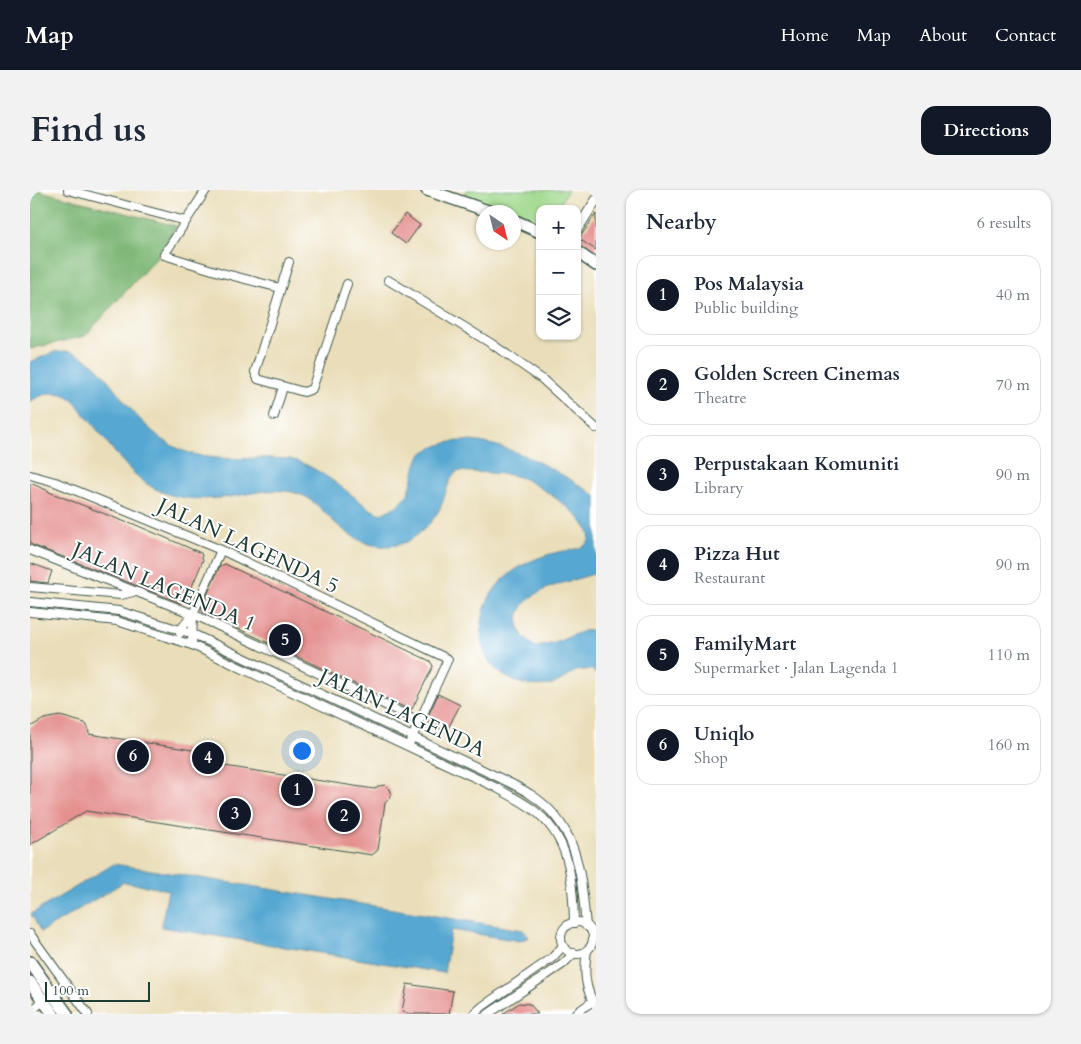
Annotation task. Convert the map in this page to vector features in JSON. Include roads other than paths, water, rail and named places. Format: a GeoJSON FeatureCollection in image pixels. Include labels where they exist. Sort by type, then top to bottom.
{"type":"FeatureCollection","features":[{"type":"Feature","properties":{"kind":"main road"},"geometry":{"type":"LineString","coordinates":[[432,191],[476,207]]}},
{"type":"Feature","properties":{"kind":"main road"},"geometry":{"type":"LineString","coordinates":[[521,223],[536,230]]}},
{"type":"Feature","properties":{"kind":"main road"},"geometry":{"type":"LineString","coordinates":[[581,255],[596,264]]}},
{"type":"Feature","properties":{"kind":"main road"},"geometry":{"type":"LineString","coordinates":[[30,962],[48,998],[52,1014]]}},
{"type":"Feature","properties":{"kind":"main road"},"geometry":{"type":"LineString","coordinates":[[30,982],[67,1014]]}},
{"type":"Feature","properties":{"kind":"street"},"geometry":{"type":"LineString","coordinates":[[68,190],[186,221]]}},
{"type":"Feature","properties":{"kind":"street"},"geometry":{"type":"LineString","coordinates":[[206,190],[164,255],[280,288]]}},
{"type":"Feature","properties":{"kind":"street"},"geometry":{"type":"LineString","coordinates":[[581,224],[596,200]]}},
{"type":"Feature","properties":{"kind":"street"},"geometry":{"type":"LineString","coordinates":[[289,262],[255,372],[256,376],[261,380],[304,392],[312,389],[346,284]]}},
{"type":"Feature","properties":{"kind":"street"},"geometry":{"type":"LineString","coordinates":[[388,280],[492,344],[542,379],[596,428]]}},
{"type":"Feature","properties":{"kind":"street"},"geometry":{"type":"LineString","coordinates":[[274,416],[283,387]]}},
{"type":"Feature","properties":{"kind":"street","name":"JALAN LAGENDA 5"},"geometry":{"type":"LineString","coordinates":[[30,475],[55,482],[221,550],[448,658],[419,721]]}},
{"type":"Feature","properties":{"kind":"street","name":"JALAN LAGENDA 1"},"geometry":{"type":"LineString","coordinates":[[30,550],[193,614],[419,721]]}},
{"type":"Feature","properties":{"kind":"street"},"geometry":{"type":"LineString","coordinates":[[179,640],[181,630],[193,614],[221,550]]}},
{"type":"Feature","properties":{"kind":"street"},"geometry":{"type":"LineString","coordinates":[[92,591],[102,579]]}},
{"type":"Feature","properties":{"kind":"street"},"geometry":{"type":"LineString","coordinates":[[30,587],[121,595],[133,592]]}},
{"type":"Feature","properties":{"kind":"street","name":"JALAN LAGENDA"},"geometry":{"type":"LineString","coordinates":[[30,602],[119,611],[194,634],[530,794],[552,811],[568,834],[580,869],[586,926]]}},
{"type":"Feature","properties":{"kind":"street","name":"JALAN LAGENDA"},"geometry":{"type":"LineString","coordinates":[[30,612],[117,621],[192,645],[497,788],[532,808],[552,827],[561,840],[574,888],[574,923]]}},
{"type":"Feature","properties":{"kind":"street"},"geometry":{"type":"LineString","coordinates":[[192,645],[194,634],[193,614]]}},
{"type":"Feature","properties":{"kind":"street"},"geometry":{"type":"LineString","coordinates":[[408,746],[419,721]]}},
{"type":"Feature","properties":{"kind":"street"},"geometry":{"type":"LineString","coordinates":[[575,1014],[594,1004],[584,973],[587,950],[591,944],[592,936],[586,926],[574,923],[566,926],[561,938],[566,950],[574,953],[587,950]]}},
{"type":"Feature","properties":{"kind":"street"},"geometry":{"type":"LineString","coordinates":[[30,934],[88,1014]]}},
{"type":"Feature","properties":{"kind":"street"},"geometry":{"type":"LineString","coordinates":[[474,1014],[552,958],[563,946]]}},
{"type":"Feature","properties":{"kind":"street"},"geometry":{"type":"LineString","coordinates":[[488,1014],[563,964],[574,953]]}},
{"type":"Feature","properties":{"kind":"street"},"geometry":{"type":"LineString","coordinates":[[32,1012],[65,983]]}},
{"type":"Feature","properties":{"kind":"water"},"geometry":{"type":"Polygon","coordinates":[[[66,351],[77,354],[94,365],[142,422],[168,443],[192,454],[205,457],[290,459],[300,462],[321,473],[370,509],[381,514],[401,503],[408,495],[416,463],[423,453],[437,446],[456,441],[498,446],[541,463],[561,474],[596,496],[596,573],[561,583],[537,593],[521,609],[518,625],[523,636],[536,647],[555,643],[583,631],[596,630],[596,674],[591,669],[573,672],[556,683],[547,685],[538,686],[519,683],[495,668],[489,661],[482,645],[481,628],[483,617],[492,592],[500,582],[521,566],[533,560],[558,552],[580,548],[589,541],[589,533],[574,513],[538,486],[512,475],[458,471],[451,478],[437,513],[426,528],[406,542],[385,546],[365,542],[347,533],[308,498],[299,494],[269,491],[211,499],[173,496],[155,489],[129,469],[71,398],[59,393],[49,393],[30,402],[30,362],[54,352],[66,351]]]}},
{"type":"Feature","properties":{"kind":"water"},"geometry":{"type":"Polygon","coordinates":[[[114,864],[523,930],[529,937],[520,941],[451,930],[444,973],[161,927],[168,890],[124,882],[41,932],[31,914],[114,864]]]}},
{"type":"Feature","properties":{"kind":"place","name":"FamilyMart"},"geometry":{"type":"Point","coordinates":[285,640]}},
{"type":"Feature","properties":{"kind":"place","name":"Uniqlo"},"geometry":{"type":"Point","coordinates":[133,756]}},
{"type":"Feature","properties":{"kind":"place","name":"Pizza Hut"},"geometry":{"type":"Point","coordinates":[208,758]}},
{"type":"Feature","properties":{"kind":"place","name":"Pos Malaysia"},"geometry":{"type":"Point","coordinates":[297,790]}},
{"type":"Feature","properties":{"kind":"place","name":"Perpustakaan Komuniti"},"geometry":{"type":"Point","coordinates":[235,814]}},
{"type":"Feature","properties":{"kind":"place","name":"Golden Screen Cinemas"},"geometry":{"type":"Point","coordinates":[344,816]}}]}
